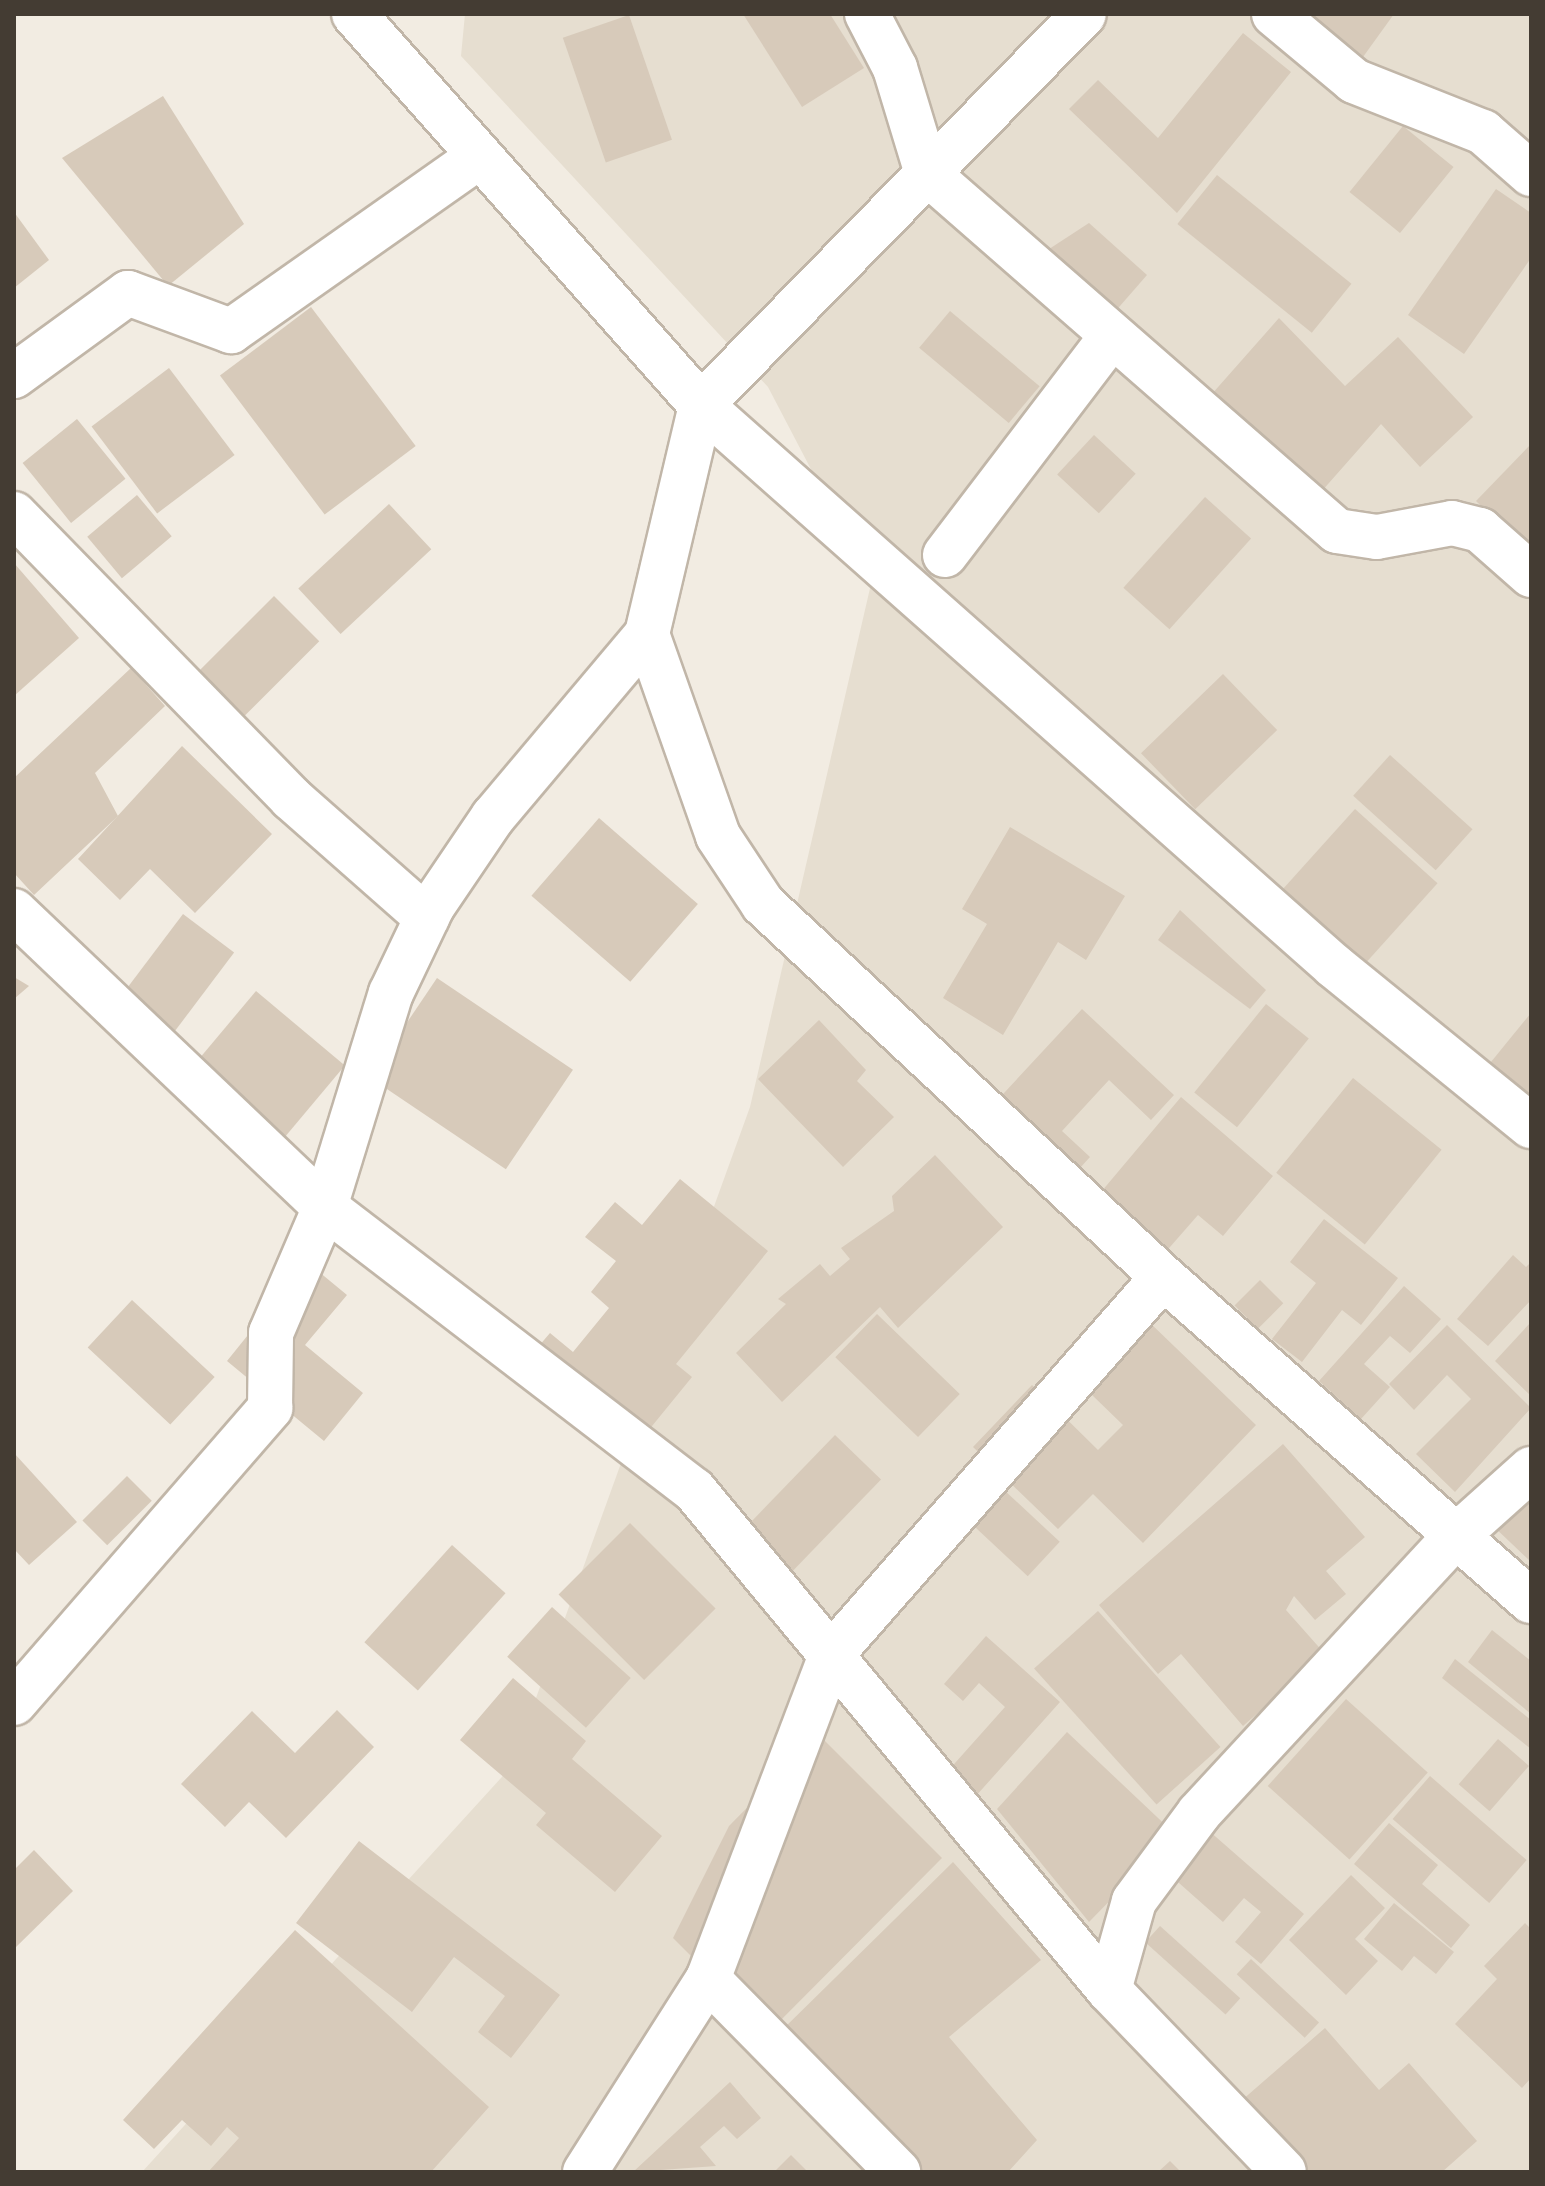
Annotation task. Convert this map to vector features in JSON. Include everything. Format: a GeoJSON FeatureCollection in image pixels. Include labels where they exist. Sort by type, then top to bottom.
{"type":"FeatureCollection","features":[{"type":"Feature","properties":{"kind":"street"},"geometry":{"type":"LineString","coordinates":[[354,14],[701,405],[1334,966],[1531,1126]]}},
{"type":"Feature","properties":{"kind":"street"},"geometry":{"type":"LineString","coordinates":[[867,14],[895,68],[927,173],[1111,337],[1337,531],[1377,537],[1452,523],[1480,530],[1531,575]]}},
{"type":"Feature","properties":{"kind":"street"},"geometry":{"type":"LineString","coordinates":[[14,1703],[270,1408],[271,1333],[325,1207],[391,993],[427,918],[493,817],[647,634],[701,405],[1084,14]]}},
{"type":"Feature","properties":{"kind":"street"},"geometry":{"type":"LineString","coordinates":[[1274,14],[1354,81],[1483,132],[1531,174]]}},
{"type":"Feature","properties":{"kind":"street"},"geometry":{"type":"LineString","coordinates":[[14,376],[128,293],[231,331],[480,156]]}},
{"type":"Feature","properties":{"kind":"street"},"geometry":{"type":"LineString","coordinates":[[945,555],[1111,337]]}},
{"type":"Feature","properties":{"kind":"street"},"geometry":{"type":"LineString","coordinates":[[14,514],[291,798],[427,918]]}},
{"type":"Feature","properties":{"kind":"street"},"geometry":{"type":"LineString","coordinates":[[647,634],[718,836],[763,904],[1163,1277],[1453,1539],[1531,1601]]}},
{"type":"Feature","properties":{"kind":"street"},"geometry":{"type":"LineString","coordinates":[[14,911],[325,1207],[694,1490],[1109,1990],[1284,2172]]}},
{"type":"Feature","properties":{"kind":"street"},"geometry":{"type":"LineString","coordinates":[[585,2172],[708,1979],[831,1655],[1163,1277]]}},
{"type":"Feature","properties":{"kind":"street"},"geometry":{"type":"LineString","coordinates":[[1109,1990],[1134,1901],[1199,1813],[1453,1539],[1531,1469]]}},
{"type":"Feature","properties":{"kind":"street"},"geometry":{"type":"LineString","coordinates":[[708,1979],[898,2172]]}},
{"type":"Feature","properties":{"kind":"shaded area"},"geometry":{"type":"Polygon","coordinates":[[[465,14],[1531,14],[1531,2172],[142,2172],[511,1767],[750,1107],[871,584],[768,387],[461,56],[465,14]]]}},
{"type":"Feature","properties":{"kind":"building"},"geometry":{"type":"Polygon","coordinates":[[[743,14],[830,14],[864,68],[802,107],[743,14]]]}},
{"type":"Feature","properties":{"kind":"building"},"geometry":{"type":"Polygon","coordinates":[[[1305,14],[1394,14],[1363,57],[1305,14]]]}},
{"type":"Feature","properties":{"kind":"building"},"geometry":{"type":"Polygon","coordinates":[[[629,15],[672,140],[606,163],[563,38],[629,15]]]}},
{"type":"Feature","properties":{"kind":"building"},"geometry":{"type":"Polygon","coordinates":[[[1243,33],[1291,72],[1177,213],[1069,109],[1098,80],[1158,138],[1243,33]]]}},
{"type":"Feature","properties":{"kind":"building"},"geometry":{"type":"Polygon","coordinates":[[[163,96],[244,224],[168,286],[62,158],[163,96]]]}},
{"type":"Feature","properties":{"kind":"building"},"geometry":{"type":"Polygon","coordinates":[[[1403,126],[1454,167],[1400,233],[1350,192],[1403,126]]]}},
{"type":"Feature","properties":{"kind":"building"},"geometry":{"type":"Polygon","coordinates":[[[1217,175],[1351,284],[1312,333],[1177,224],[1217,175]]]}},
{"type":"Feature","properties":{"kind":"building"},"geometry":{"type":"Polygon","coordinates":[[[1496,189],[1531,213],[1531,258],[1464,354],[1408,315],[1496,189]]]}},
{"type":"Feature","properties":{"kind":"building"},"geometry":{"type":"Polygon","coordinates":[[[14,212],[49,260],[14,288],[14,212]]]}},
{"type":"Feature","properties":{"kind":"building"},"geometry":{"type":"Polygon","coordinates":[[[1089,223],[1147,275],[1113,314],[1043,253],[1089,223]]]}},
{"type":"Feature","properties":{"kind":"building"},"geometry":{"type":"Polygon","coordinates":[[[311,307],[416,446],[325,515],[220,376],[311,307]]]}},
{"type":"Feature","properties":{"kind":"building"},"geometry":{"type":"Polygon","coordinates":[[[950,311],[1040,386],[1009,423],[919,348],[950,311]]]}},
{"type":"Feature","properties":{"kind":"building"},"geometry":{"type":"Polygon","coordinates":[[[1279,318],[1345,386],[1398,337],[1473,417],[1420,467],[1381,424],[1321,492],[1211,395],[1279,318]]]}},
{"type":"Feature","properties":{"kind":"building"},"geometry":{"type":"Polygon","coordinates":[[[169,368],[235,455],[157,513],[92,426],[169,368]]]}},
{"type":"Feature","properties":{"kind":"building"},"geometry":{"type":"Polygon","coordinates":[[[77,419],[125,479],[71,523],[23,463],[77,419]]]}},
{"type":"Feature","properties":{"kind":"building"},"geometry":{"type":"Polygon","coordinates":[[[1094,435],[1136,474],[1099,513],[1057,474],[1094,435]]]}},
{"type":"Feature","properties":{"kind":"building"},"geometry":{"type":"Polygon","coordinates":[[[1531,444],[1531,555],[1476,501],[1531,444]]]}},
{"type":"Feature","properties":{"kind":"building"},"geometry":{"type":"Polygon","coordinates":[[[137,495],[172,536],[122,578],[87,537],[137,495]]]}},
{"type":"Feature","properties":{"kind":"building"},"geometry":{"type":"Polygon","coordinates":[[[1205,497],[1251,538],[1169,629],[1123,588],[1205,497]]]}},
{"type":"Feature","properties":{"kind":"building"},"geometry":{"type":"Polygon","coordinates":[[[389,504],[431,549],[341,634],[298,589],[389,504]]]}},
{"type":"Feature","properties":{"kind":"building"},"geometry":{"type":"Polygon","coordinates":[[[14,563],[79,638],[14,696],[14,563]]]}},
{"type":"Feature","properties":{"kind":"building"},"geometry":{"type":"Polygon","coordinates":[[[274,596],[319,641],[234,726],[189,681],[274,596]]]}},
{"type":"Feature","properties":{"kind":"building"},"geometry":{"type":"Polygon","coordinates":[[[131,668],[165,706],[95,773],[118,816],[34,895],[14,873],[14,778],[131,668]]]}},
{"type":"Feature","properties":{"kind":"building"},"geometry":{"type":"Polygon","coordinates":[[[1223,674],[1277,730],[1195,809],[1141,753],[1223,674]]]}},
{"type":"Feature","properties":{"kind":"building"},"geometry":{"type":"Polygon","coordinates":[[[182,746],[272,834],[195,913],[150,869],[120,900],[78,859],[182,746]]]}},
{"type":"Feature","properties":{"kind":"building"},"geometry":{"type":"Polygon","coordinates":[[[1390,755],[1472,829],[1436,870],[1353,796],[1390,755]]]}},
{"type":"Feature","properties":{"kind":"building"},"geometry":{"type":"Polygon","coordinates":[[[1355,809],[1437,883],[1363,967],[1280,892],[1355,809]]]}},
{"type":"Feature","properties":{"kind":"building"},"geometry":{"type":"Polygon","coordinates":[[[599,818],[698,904],[630,982],[531,896],[599,818]]]}},
{"type":"Feature","properties":{"kind":"building"},"geometry":{"type":"Polygon","coordinates":[[[1010,827],[1125,896],[1086,960],[1058,942],[1003,1035],[943,998],[987,924],[962,909],[1010,827]]]}},
{"type":"Feature","properties":{"kind":"building"},"geometry":{"type":"Polygon","coordinates":[[[1180,910],[1266,990],[1250,1009],[1158,940],[1180,910]]]}},
{"type":"Feature","properties":{"kind":"building"},"geometry":{"type":"Polygon","coordinates":[[[183,914],[234,953],[165,1044],[114,1006],[183,914]]]}},
{"type":"Feature","properties":{"kind":"building"},"geometry":{"type":"Polygon","coordinates":[[[14,977],[29,986],[14,999],[14,977]]]}},
{"type":"Feature","properties":{"kind":"building"},"geometry":{"type":"Polygon","coordinates":[[[437,978],[573,1070],[506,1169],[370,1077],[437,978]]]}},
{"type":"Feature","properties":{"kind":"building"},"geometry":{"type":"Polygon","coordinates":[[[256,991],[345,1066],[277,1147],[188,1072],[256,991]]]}},
{"type":"Feature","properties":{"kind":"building"},"geometry":{"type":"Polygon","coordinates":[[[1266,1004],[1309,1039],[1237,1127],[1194,1093],[1266,1004]]]}},
{"type":"Feature","properties":{"kind":"building"},"geometry":{"type":"Polygon","coordinates":[[[1082,1009],[1174,1095],[1151,1120],[1109,1080],[1062,1131],[1090,1157],[1069,1180],[991,1107],[1082,1009]]]}},
{"type":"Feature","properties":{"kind":"building"},"geometry":{"type":"Polygon","coordinates":[[[1531,1013],[1531,1113],[1482,1073],[1531,1013]]]}},
{"type":"Feature","properties":{"kind":"building"},"geometry":{"type":"Polygon","coordinates":[[[819,1020],[866,1070],[857,1081],[894,1117],[843,1167],[758,1079],[819,1020]]]}},
{"type":"Feature","properties":{"kind":"building"},"geometry":{"type":"Polygon","coordinates":[[[1353,1078],[1442,1150],[1365,1245],[1276,1173],[1353,1078]]]}},
{"type":"Feature","properties":{"kind":"building"},"geometry":{"type":"Polygon","coordinates":[[[1181,1097],[1273,1176],[1223,1236],[1198,1215],[1163,1255],[1096,1198],[1181,1097]]]}},
{"type":"Feature","properties":{"kind":"building"},"geometry":{"type":"Polygon","coordinates":[[[935,1155],[1003,1227],[898,1328],[880,1307],[782,1402],[736,1353],[786,1304],[778,1299],[820,1264],[830,1276],[850,1259],[841,1248],[894,1211],[892,1196],[935,1155]]]}},
{"type":"Feature","properties":{"kind":"building"},"geometry":{"type":"Polygon","coordinates":[[[680,1179],[768,1251],[676,1364],[692,1377],[639,1442],[532,1354],[550,1333],[573,1352],[609,1308],[591,1292],[616,1261],[585,1237],[615,1202],[642,1225],[680,1179]]]}},
{"type":"Feature","properties":{"kind":"building"},"geometry":{"type":"Polygon","coordinates":[[[1324,1219],[1398,1278],[1361,1325],[1342,1310],[1302,1362],[1272,1339],[1316,1283],[1290,1262],[1324,1219]]]}},
{"type":"Feature","properties":{"kind":"building"},"geometry":{"type":"Polygon","coordinates":[[[1513,1255],[1526,1267],[1531,1262],[1531,1300],[1488,1346],[1457,1319],[1513,1255]]]}},
{"type":"Feature","properties":{"kind":"building"},"geometry":{"type":"Polygon","coordinates":[[[307,1262],[347,1295],[305,1345],[363,1393],[324,1441],[227,1361],[307,1262]]]}},
{"type":"Feature","properties":{"kind":"building"},"geometry":{"type":"Polygon","coordinates":[[[1260,1280],[1283,1303],[1258,1329],[1235,1305],[1260,1280]]]}},
{"type":"Feature","properties":{"kind":"building"},"geometry":{"type":"Polygon","coordinates":[[[1404,1286],[1441,1319],[1410,1353],[1390,1336],[1364,1364],[1390,1387],[1361,1419],[1319,1381],[1404,1286]]]}},
{"type":"Feature","properties":{"kind":"building"},"geometry":{"type":"Polygon","coordinates":[[[1121,1295],[1256,1425],[1143,1543],[1093,1494],[1058,1529],[973,1447],[1032,1385],[1098,1450],[1123,1425],[1058,1362],[1121,1295]]]}},
{"type":"Feature","properties":{"kind":"building"},"geometry":{"type":"Polygon","coordinates":[[[132,1300],[215,1377],[170,1425],[88,1348],[132,1300]]]}},
{"type":"Feature","properties":{"kind":"building"},"geometry":{"type":"Polygon","coordinates":[[[877,1314],[960,1394],[918,1437],[835,1357],[877,1314]]]}},
{"type":"Feature","properties":{"kind":"building"},"geometry":{"type":"Polygon","coordinates":[[[1531,1322],[1531,1396],[1495,1361],[1531,1322]]]}},
{"type":"Feature","properties":{"kind":"building"},"geometry":{"type":"Polygon","coordinates":[[[1447,1325],[1531,1408],[1455,1492],[1416,1454],[1471,1399],[1447,1375],[1414,1410],[1389,1384],[1447,1325]]]}},
{"type":"Feature","properties":{"kind":"building"},"geometry":{"type":"Polygon","coordinates":[[[835,1435],[881,1479],[789,1575],[743,1531],[835,1435]]]}},
{"type":"Feature","properties":{"kind":"building"},"geometry":{"type":"Polygon","coordinates":[[[1283,1444],[1365,1537],[1326,1571],[1346,1594],[1315,1620],[1294,1596],[1286,1610],[1325,1654],[1243,1726],[1181,1654],[1158,1674],[1099,1605],[1283,1444]]]}},
{"type":"Feature","properties":{"kind":"building"},"geometry":{"type":"Polygon","coordinates":[[[14,1453],[77,1522],[29,1565],[14,1549],[14,1453]]]}},
{"type":"Feature","properties":{"kind":"building"},"geometry":{"type":"Polygon","coordinates":[[[972,1460],[1060,1542],[1028,1576],[940,1494],[972,1460]]]}},
{"type":"Feature","properties":{"kind":"building"},"geometry":{"type":"Polygon","coordinates":[[[127,1476],[152,1501],[107,1545],[82,1521],[127,1476]]]}},
{"type":"Feature","properties":{"kind":"building"},"geometry":{"type":"Polygon","coordinates":[[[1531,1480],[1531,1562],[1491,1524],[1531,1480]]]}},
{"type":"Feature","properties":{"kind":"building"},"geometry":{"type":"Polygon","coordinates":[[[630,1523],[716,1609],[644,1680],[559,1594],[630,1523]]]}},
{"type":"Feature","properties":{"kind":"building"},"geometry":{"type":"Polygon","coordinates":[[[452,1545],[506,1593],[418,1691],[364,1642],[452,1545]]]}},
{"type":"Feature","properties":{"kind":"building"},"geometry":{"type":"Polygon","coordinates":[[[552,1607],[631,1678],[586,1728],[507,1657],[552,1607]]]}},
{"type":"Feature","properties":{"kind":"building"},"geometry":{"type":"Polygon","coordinates":[[[1098,1611],[1220,1747],[1157,1805],[1034,1669],[1098,1611]]]}},
{"type":"Feature","properties":{"kind":"building"},"geometry":{"type":"Polygon","coordinates":[[[1492,1630],[1531,1661],[1531,1714],[1468,1662],[1492,1630]]]}},
{"type":"Feature","properties":{"kind":"building"},"geometry":{"type":"Polygon","coordinates":[[[986,1636],[1060,1702],[975,1797],[947,1772],[1005,1707],[979,1683],[963,1701],[944,1684],[986,1636]]]}},
{"type":"Feature","properties":{"kind":"building"},"geometry":{"type":"Polygon","coordinates":[[[1455,1659],[1531,1720],[1531,1749],[1442,1678],[1455,1659]]]}},
{"type":"Feature","properties":{"kind":"building"},"geometry":{"type":"Polygon","coordinates":[[[513,1678],[586,1741],[572,1759],[662,1836],[615,1892],[536,1825],[546,1813],[460,1740],[513,1678]]]}},
{"type":"Feature","properties":{"kind":"building"},"geometry":{"type":"Polygon","coordinates":[[[1346,1699],[1428,1773],[1349,1860],[1268,1786],[1346,1699]]]}},
{"type":"Feature","properties":{"kind":"building"},"geometry":{"type":"Polygon","coordinates":[[[337,1710],[374,1747],[286,1838],[249,1802],[225,1827],[181,1784],[252,1711],[295,1753],[337,1710]]]}},
{"type":"Feature","properties":{"kind":"building"},"geometry":{"type":"Polygon","coordinates":[[[1067,1732],[1175,1834],[1089,1922],[997,1809],[1067,1732]]]}},
{"type":"Feature","properties":{"kind":"building"},"geometry":{"type":"Polygon","coordinates":[[[819,1735],[942,1858],[768,2033],[673,1938],[729,1826],[819,1735]]]}},
{"type":"Feature","properties":{"kind":"building"},"geometry":{"type":"Polygon","coordinates":[[[1498,1739],[1529,1766],[1490,1811],[1459,1784],[1498,1739]]]}},
{"type":"Feature","properties":{"kind":"building"},"geometry":{"type":"Polygon","coordinates":[[[1430,1776],[1527,1860],[1489,1903],[1393,1819],[1430,1776]]]}},
{"type":"Feature","properties":{"kind":"building"},"geometry":{"type":"Polygon","coordinates":[[[1389,1823],[1438,1865],[1422,1884],[1470,1925],[1451,1948],[1354,1864],[1389,1823]]]}},
{"type":"Feature","properties":{"kind":"building"},"geometry":{"type":"Polygon","coordinates":[[[1208,1830],[1304,1914],[1261,1964],[1235,1942],[1261,1912],[1244,1898],[1223,1922],[1170,1875],[1208,1830]]]}},
{"type":"Feature","properties":{"kind":"building"},"geometry":{"type":"Polygon","coordinates":[[[359,1841],[560,1995],[511,2058],[478,2032],[505,1996],[454,1957],[412,2012],[296,1923],[359,1841]]]}},
{"type":"Feature","properties":{"kind":"building"},"geometry":{"type":"Polygon","coordinates":[[[34,1850],[73,1891],[14,1949],[14,1870],[34,1850]]]}},
{"type":"Feature","properties":{"kind":"building"},"geometry":{"type":"Polygon","coordinates":[[[953,1862],[1041,1960],[949,2037],[1037,2140],[1008,2172],[908,2172],[777,2035],[953,1862]]]}},
{"type":"Feature","properties":{"kind":"building"},"geometry":{"type":"Polygon","coordinates":[[[1351,1875],[1385,1908],[1355,1939],[1378,1961],[1346,1995],[1289,1940],[1351,1875]]]}},
{"type":"Feature","properties":{"kind":"building"},"geometry":{"type":"Polygon","coordinates":[[[1394,1903],[1454,1952],[1436,1974],[1414,1956],[1402,1971],[1364,1939],[1394,1903]]]}},
{"type":"Feature","properties":{"kind":"building"},"geometry":{"type":"Polygon","coordinates":[[[1525,1923],[1531,1929],[1531,2078],[1522,2088],[1455,2024],[1497,1979],[1484,1966],[1525,1923]]]}},
{"type":"Feature","properties":{"kind":"building"},"geometry":{"type":"Polygon","coordinates":[[[1160,1926],[1240,1998],[1226,2015],[1145,1942],[1160,1926]]]}},
{"type":"Feature","properties":{"kind":"building"},"geometry":{"type":"Polygon","coordinates":[[[295,1930],[489,2107],[431,2172],[208,2172],[239,2138],[227,2127],[211,2146],[182,2120],[154,2149],[123,2120],[295,1930]]]}},
{"type":"Feature","properties":{"kind":"building"},"geometry":{"type":"Polygon","coordinates":[[[1251,1959],[1319,2022],[1305,2038],[1237,1974],[1251,1959]]]}},
{"type":"Feature","properties":{"kind":"building"},"geometry":{"type":"Polygon","coordinates":[[[1325,2028],[1379,2090],[1409,2063],[1477,2141],[1442,2172],[1261,2172],[1218,2121],[1325,2028]]]}},
{"type":"Feature","properties":{"kind":"building"},"geometry":{"type":"Polygon","coordinates":[[[730,2082],[761,2118],[737,2139],[724,2126],[700,2147],[716,2166],[633,2172],[730,2082]]]}},
{"type":"Feature","properties":{"kind":"building"},"geometry":{"type":"Polygon","coordinates":[[[791,2155],[808,2172],[774,2172],[791,2155]]]}},
{"type":"Feature","properties":{"kind":"building"},"geometry":{"type":"Polygon","coordinates":[[[1170,2161],[1181,2172],[1158,2172],[1170,2161]]]}}]}
